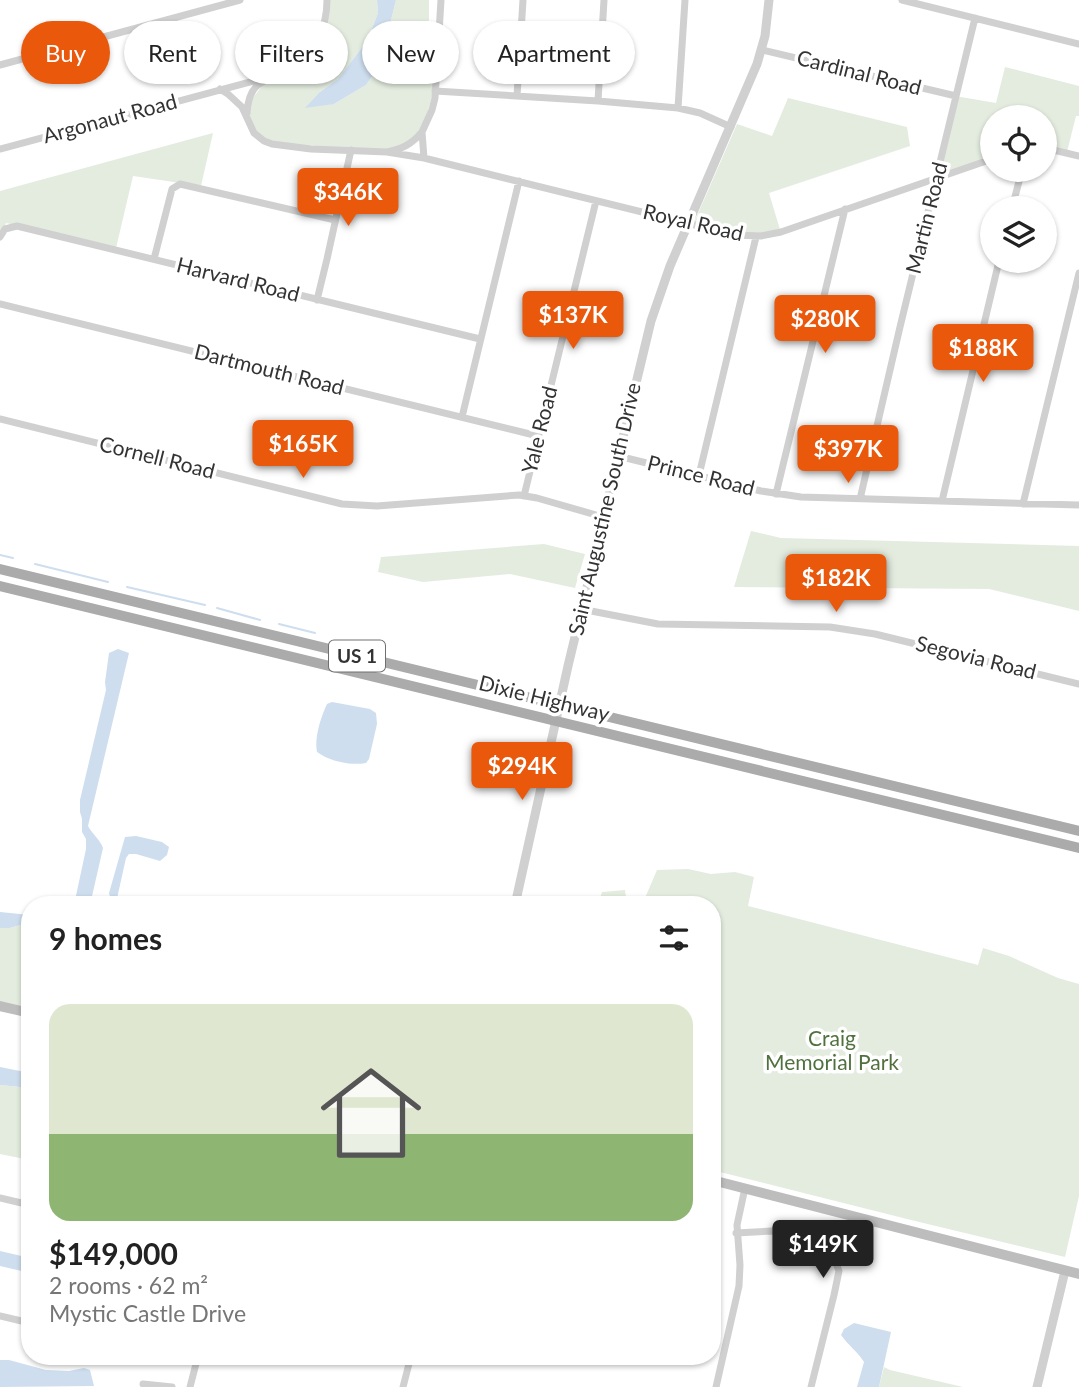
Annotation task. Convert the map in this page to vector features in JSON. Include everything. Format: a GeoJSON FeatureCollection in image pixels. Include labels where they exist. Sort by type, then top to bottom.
{"type":"FeatureCollection","features":[{"type":"Feature","properties":{"kind":"main road","name":"Dixie Highway"},"geometry":{"type":"LineString","coordinates":[[0,569],[846,775]]}},
{"type":"Feature","properties":{"kind":"main road","name":"Dixie Highway"},"geometry":{"type":"LineString","coordinates":[[0,586],[1079,848]]}},
{"type":"Feature","properties":{"kind":"main road"},"geometry":{"type":"LineString","coordinates":[[842,790],[846,775]]}},
{"type":"Feature","properties":{"kind":"main road","name":"US 1"},"geometry":{"type":"LineString","coordinates":[[846,775],[1079,831]]}},
{"type":"Feature","properties":{"kind":"main road"},"geometry":{"type":"LineString","coordinates":[[0,1006],[21,1011]]}},
{"type":"Feature","properties":{"kind":"main road"},"geometry":{"type":"LineString","coordinates":[[721,1182],[1079,1274]]}},
{"type":"Feature","properties":{"kind":"street"},"geometry":{"type":"LineString","coordinates":[[0,65],[240,0]]}},
{"type":"Feature","properties":{"kind":"street"},"geometry":{"type":"LineString","coordinates":[[325,21],[327,0]]}},
{"type":"Feature","properties":{"kind":"street"},"geometry":{"type":"LineString","coordinates":[[387,152],[412,142],[422,132],[432,110],[441,0]]}},
{"type":"Feature","properties":{"kind":"street"},"geometry":{"type":"LineString","coordinates":[[517,96],[523,0]]}},
{"type":"Feature","properties":{"kind":"street"},"geometry":{"type":"LineString","coordinates":[[598,101],[604,0]]}},
{"type":"Feature","properties":{"kind":"street"},"geometry":{"type":"LineString","coordinates":[[678,108],[685,0]]}},
{"type":"Feature","properties":{"kind":"street","name":"Saint Augustine South Drive"},"geometry":{"type":"LineString","coordinates":[[517,896],[581,609],[651,321],[670,266],[762,50],[769,0]]}},
{"type":"Feature","properties":{"kind":"street"},"geometry":{"type":"LineString","coordinates":[[902,0],[1079,44]]}},
{"type":"Feature","properties":{"kind":"street","name":"Martin Road"},"geometry":{"type":"LineString","coordinates":[[860,499],[975,18]]}},
{"type":"Feature","properties":{"kind":"street","name":"Cardinal Road"},"geometry":{"type":"LineString","coordinates":[[762,50],[956,96]]}},
{"type":"Feature","properties":{"kind":"street","name":"Argonaut Road"},"geometry":{"type":"LineString","coordinates":[[0,149],[240,84]]}},
{"type":"Feature","properties":{"kind":"street"},"geometry":{"type":"LineString","coordinates":[[247,115],[247,106],[254,90],[260,84]]}},
{"type":"Feature","properties":{"kind":"street","name":"Royal Road"},"geometry":{"type":"LineString","coordinates":[[220,89],[236,100],[247,115],[254,133],[272,145],[387,152],[424,158],[734,236],[775,234],[980,163]]}},
{"type":"Feature","properties":{"kind":"street"},"geometry":{"type":"LineString","coordinates":[[435,91],[678,108],[700,113],[731,127]]}},
{"type":"Feature","properties":{"kind":"street"},"geometry":{"type":"LineString","coordinates":[[422,132],[424,158]]}},
{"type":"Feature","properties":{"kind":"street"},"geometry":{"type":"LineString","coordinates":[[317,300],[351,150]]}},
{"type":"Feature","properties":{"kind":"street"},"geometry":{"type":"LineString","coordinates":[[1057,151],[1079,156]]}},
{"type":"Feature","properties":{"kind":"street"},"geometry":{"type":"LineString","coordinates":[[461,417],[519,181]]}},
{"type":"Feature","properties":{"kind":"street"},"geometry":{"type":"LineString","coordinates":[[155,259],[172,189],[180,184],[335,220]]}},
{"type":"Feature","properties":{"kind":"street","name":"Yale Road"},"geometry":{"type":"LineString","coordinates":[[524,496],[596,201]]}},
{"type":"Feature","properties":{"kind":"street"},"geometry":{"type":"LineString","coordinates":[[776,494],[845,209]]}},
{"type":"Feature","properties":{"kind":"street","name":"Harvard Road"},"geometry":{"type":"LineString","coordinates":[[0,237],[5,229],[17,226],[480,339]]}},
{"type":"Feature","properties":{"kind":"street"},"geometry":{"type":"LineString","coordinates":[[698,475],[756,237]]}},
{"type":"Feature","properties":{"kind":"street"},"geometry":{"type":"LineString","coordinates":[[942,502],[996,273]]}},
{"type":"Feature","properties":{"kind":"street"},"geometry":{"type":"LineString","coordinates":[[1023,504],[1079,274]]}},
{"type":"Feature","properties":{"kind":"street","name":"Dartmouth Road"},"geometry":{"type":"LineString","coordinates":[[0,304],[538,436]]}},
{"type":"Feature","properties":{"kind":"street","name":"Cornell Road"},"geometry":{"type":"LineString","coordinates":[[0,419],[342,504],[377,506],[507,495],[549,501],[603,517]]}},
{"type":"Feature","properties":{"kind":"street","name":"Prince Road"},"geometry":{"type":"LineString","coordinates":[[618,456],[776,494],[800,497],[1079,505]]}},
{"type":"Feature","properties":{"kind":"street","name":"Segovia Road"},"geometry":{"type":"LineString","coordinates":[[581,609],[658,624],[830,627],[853,630],[1079,684]]}},
{"type":"Feature","properties":{"kind":"street"},"geometry":{"type":"LineString","coordinates":[[262,650],[266,634]]}},
{"type":"Feature","properties":{"kind":"street"},"geometry":{"type":"LineString","coordinates":[[716,1387],[740,1286],[736,1233],[745,1188]]}},
{"type":"Feature","properties":{"kind":"street"},"geometry":{"type":"LineString","coordinates":[[0,1198],[21,1203]]}},
{"type":"Feature","properties":{"kind":"street"},"geometry":{"type":"LineString","coordinates":[[736,1233],[772,1231],[820,1243],[832,1253],[839,1270],[811,1387]]}},
{"type":"Feature","properties":{"kind":"street"},"geometry":{"type":"LineString","coordinates":[[1037,1387],[1065,1271]]}},
{"type":"Feature","properties":{"kind":"street"},"geometry":{"type":"LineString","coordinates":[[0,1316],[21,1321]]}},
{"type":"Feature","properties":{"kind":"street"},"geometry":{"type":"LineString","coordinates":[[190,1387],[196,1365]]}},
{"type":"Feature","properties":{"kind":"street"},"geometry":{"type":"LineString","coordinates":[[403,1387],[409,1365]]}},
{"type":"Feature","properties":{"kind":"street"},"geometry":{"type":"LineString","coordinates":[[143,1384],[172,1387]]}},
{"type":"Feature","properties":{"kind":"green space"},"geometry":{"type":"Polygon","coordinates":[[[325,0],[377,0],[378,13],[375,21],[362,21],[362,48],[348,66],[348,21],[324,21],[325,0]]]}},
{"type":"Feature","properties":{"kind":"green space"},"geometry":{"type":"Polygon","coordinates":[[[396,0],[429,0],[429,19],[391,21],[396,0]]]}},
{"type":"Feature","properties":{"kind":"green space"},"geometry":{"type":"Polygon","coordinates":[[[1005,67],[1079,86],[1079,116],[1076,116],[1067,152],[1057,150],[1057,105],[980,105],[980,165],[938,178],[955,96],[996,103],[1005,67]]]}},
{"type":"Feature","properties":{"kind":"green space"},"geometry":{"type":"Polygon","coordinates":[[[263,84],[331,84],[320,92],[334,104],[367,84],[435,84],[423,130],[398,151],[268,143],[252,129],[249,113],[252,99],[263,84]]]}},
{"type":"Feature","properties":{"kind":"green space"},"geometry":{"type":"Polygon","coordinates":[[[788,98],[907,127],[910,146],[769,193],[781,233],[755,238],[693,225],[737,124],[772,136],[788,98]]]}},
{"type":"Feature","properties":{"kind":"green space"},"geometry":{"type":"Polygon","coordinates":[[[213,133],[201,186],[133,176],[116,248],[6,223],[0,241],[0,191],[213,133]]]}},
{"type":"Feature","properties":{"kind":"green space"},"geometry":{"type":"Polygon","coordinates":[[[751,531],[781,538],[1079,546],[1079,611],[989,589],[734,587],[751,531]]]}},
{"type":"Feature","properties":{"kind":"green space"},"geometry":{"type":"Polygon","coordinates":[[[544,544],[585,554],[575,588],[510,574],[423,582],[378,572],[381,557],[544,544]]]}},
{"type":"Feature","properties":{"kind":"green space","name":"Craig Memorial Park"},"geometry":{"type":"Polygon","coordinates":[[[688,869],[711,874],[735,872],[754,877],[748,906],[978,965],[983,948],[1079,984],[1079,1196],[1065,1257],[721,1172],[721,896],[646,896],[657,870],[688,869]]]}},
{"type":"Feature","properties":{"kind":"green space"},"geometry":{"type":"Polygon","coordinates":[[[625,890],[626,896],[601,896],[602,892],[625,890]]]}},
{"type":"Feature","properties":{"kind":"green space"},"geometry":{"type":"Polygon","coordinates":[[[21,925],[21,1008],[0,1003],[0,928],[21,925]]]}},
{"type":"Feature","properties":{"kind":"green space"},"geometry":{"type":"Polygon","coordinates":[[[0,1085],[21,1087],[21,1158],[0,1154],[0,1085]]]}},
{"type":"Feature","properties":{"kind":"green space"},"geometry":{"type":"Polygon","coordinates":[[[884,1367],[890,1370],[963,1387],[879,1387],[884,1367]]]}},
{"type":"Feature","properties":{"kind":"water"},"geometry":{"type":"Polygon","coordinates":[[[377,0],[396,0],[391,21],[375,21],[378,13],[377,0]]]}},
{"type":"Feature","properties":{"kind":"water"},"geometry":{"type":"Polygon","coordinates":[[[362,48],[362,84],[366,85],[334,104],[305,108],[331,84],[348,84],[348,66],[362,48]]]}},
{"type":"Feature","properties":{"kind":"water"},"geometry":{"type":"Polygon","coordinates":[[[118,649],[129,653],[88,826],[103,848],[92,896],[76,896],[86,849],[80,800],[106,690],[109,653],[118,649]]]}},
{"type":"Feature","properties":{"kind":"water"},"geometry":{"type":"Polygon","coordinates":[[[332,702],[370,709],[376,713],[377,724],[366,763],[340,762],[317,752],[316,740],[320,721],[327,704],[332,702]]]}},
{"type":"Feature","properties":{"kind":"water"},"geometry":{"type":"Polygon","coordinates":[[[136,836],[162,842],[169,847],[167,855],[160,861],[129,854],[118,896],[110,896],[109,893],[125,837],[136,836]]]}},
{"type":"Feature","properties":{"kind":"water"},"geometry":{"type":"Polygon","coordinates":[[[0,912],[21,914],[21,925],[0,928],[0,912]]]}},
{"type":"Feature","properties":{"kind":"water"},"geometry":{"type":"Polygon","coordinates":[[[0,1067],[21,1071],[21,1087],[0,1085],[0,1067]]]}},
{"type":"Feature","properties":{"kind":"water"},"geometry":{"type":"Polygon","coordinates":[[[0,1251],[21,1256],[21,1271],[0,1266],[0,1251]]]}},
{"type":"Feature","properties":{"kind":"water"},"geometry":{"type":"Polygon","coordinates":[[[854,1323],[891,1332],[879,1387],[857,1387],[864,1362],[841,1335],[844,1329],[854,1323]]]}},
{"type":"Feature","properties":{"kind":"water"},"geometry":{"type":"Polygon","coordinates":[[[0,1360],[46,1370],[69,1371],[84,1368],[90,1370],[94,1386],[0,1387],[0,1360]]]}},
{"type":"Feature","properties":{"kind":"waterway"},"geometry":{"type":"LineString","coordinates":[[0,555],[13,558]]}},
{"type":"Feature","properties":{"kind":"waterway"},"geometry":{"type":"LineString","coordinates":[[35,564],[108,582]]}},
{"type":"Feature","properties":{"kind":"waterway"},"geometry":{"type":"LineString","coordinates":[[127,587],[205,605]]}},
{"type":"Feature","properties":{"kind":"waterway"},"geometry":{"type":"LineString","coordinates":[[217,608],[260,620]]}},
{"type":"Feature","properties":{"kind":"waterway"},"geometry":{"type":"LineString","coordinates":[[279,624],[315,633]]}}]}
